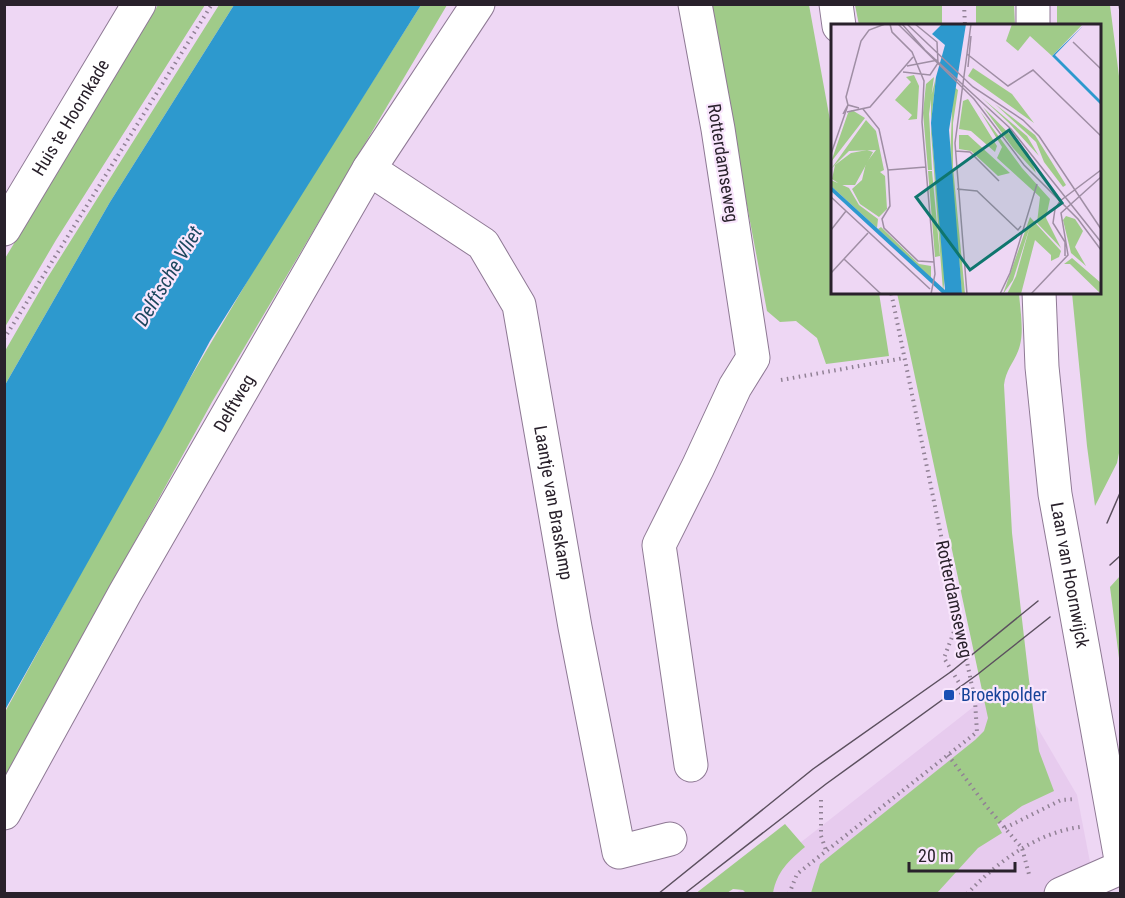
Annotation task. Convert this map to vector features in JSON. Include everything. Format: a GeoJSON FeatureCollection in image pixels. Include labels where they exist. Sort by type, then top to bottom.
{"type":"FeatureCollection","features":[{"type":"Feature","properties":{"kind":"street","name":"Huis te Hoornkade"},"geometry":{"type":"LineString","coordinates":[[4,229],[139,4]]}},
{"type":"Feature","properties":{"kind":"street","name":"Delftweg"},"geometry":{"type":"LineString","coordinates":[[4,813],[131,583],[369,169],[478,4]]}},
{"type":"Feature","properties":{"kind":"street","name":"Rotterdamseweg"},"geometry":{"type":"LineString","coordinates":[[695,4],[718,129],[753,358],[735,387]]}},
{"type":"Feature","properties":{"kind":"street"},"geometry":{"type":"LineString","coordinates":[[836,4],[839,24]]}},
{"type":"Feature","properties":{"kind":"street"},"geometry":{"type":"LineString","coordinates":[[1033,4],[1033,24]]}},
{"type":"Feature","properties":{"kind":"street","name":"Laantje van Braskamp"},"geometry":{"type":"LineString","coordinates":[[369,169],[483,244],[519,305],[575,627],[619,852],[670,839]]}},
{"type":"Feature","properties":{"kind":"street","name":"Laan van Hoornwijck"},"geometry":{"type":"LineString","coordinates":[[1039,294],[1042,367],[1055,494],[1120,854]]}},
{"type":"Feature","properties":{"kind":"street"},"geometry":{"type":"LineString","coordinates":[[691,765],[658,545],[735,387]]}},
{"type":"Feature","properties":{"kind":"street"},"geometry":{"type":"LineString","coordinates":[[1061,894],[1120,867]]}},
{"type":"Feature","properties":{"kind":"path"},"geometry":{"type":"LineString","coordinates":[[4,339],[212,4]]}},
{"type":"Feature","properties":{"kind":"path"},"geometry":{"type":"LineString","coordinates":[[964,4],[965,24]]}},
{"type":"Feature","properties":{"kind":"path","name":"Rotterdamseweg"},"geometry":{"type":"LineString","coordinates":[[789,894],[797,874],[976,732],[975,701],[891,294]]}},
{"type":"Feature","properties":{"kind":"path"},"geometry":{"type":"LineString","coordinates":[[735,387],[904,358]]}},
{"type":"Feature","properties":{"kind":"path"},"geometry":{"type":"LineString","coordinates":[[959,620],[942,659],[975,701]]}},
{"type":"Feature","properties":{"kind":"path"},"geometry":{"type":"LineString","coordinates":[[960,695],[965,691]]}},
{"type":"Feature","properties":{"kind":"path"},"geometry":{"type":"LineString","coordinates":[[948,755],[987,807],[1022,848],[1031,882]]}},
{"type":"Feature","properties":{"kind":"path"},"geometry":{"type":"LineString","coordinates":[[1005,828],[1061,800],[1110,795]]}},
{"type":"Feature","properties":{"kind":"path"},"geometry":{"type":"LineString","coordinates":[[821,800],[821,836],[826,850]]}},
{"type":"Feature","properties":{"kind":"path"},"geometry":{"type":"LineString","coordinates":[[967,894],[981,879],[1022,848],[1062,830]]}},
{"type":"Feature","properties":{"kind":"shaded area","name":"Broekpolder"},"geometry":{"type":"Polygon","coordinates":[[[1009,679],[1077,795],[1096,893],[735,894],[1009,679]]]}},
{"type":"Feature","properties":{"kind":"green space"},"geometry":{"type":"Polygon","coordinates":[[[158,5],[205,5],[56,240],[5,327],[4,260],[158,5]]]}},
{"type":"Feature","properties":{"kind":"green space"},"geometry":{"type":"Polygon","coordinates":[[[219,5],[234,5],[110,202],[5,385],[5,351],[46,280],[219,5]]]}},
{"type":"Feature","properties":{"kind":"green space"},"geometry":{"type":"Polygon","coordinates":[[[421,5],[447,5],[212,402],[5,777],[5,712],[156,436],[264,253],[421,5]]]}},
{"type":"Feature","properties":{"kind":"green space"},"geometry":{"type":"Polygon","coordinates":[[[709,5],[809,5],[831,126],[831,294],[879,294],[889,356],[826,364],[817,338],[796,321],[780,322],[767,311],[709,5]]]}},
{"type":"Feature","properties":{"kind":"green space"},"geometry":{"type":"Polygon","coordinates":[[[855,5],[942,5],[942,24],[859,24],[855,5]]]}},
{"type":"Feature","properties":{"kind":"green space"},"geometry":{"type":"Polygon","coordinates":[[[976,5],[1014,5],[1015,24],[976,24],[976,5]]]}},
{"type":"Feature","properties":{"kind":"green space"},"geometry":{"type":"Polygon","coordinates":[[[1057,5],[1110,5],[1120,84],[1120,448],[1117,463],[1095,506],[1072,294],[1101,294],[1101,24],[1057,24],[1057,5]]]}},
{"type":"Feature","properties":{"kind":"green space"},"geometry":{"type":"Polygon","coordinates":[[[897,294],[1019,294],[1021,339],[1004,385],[1012,533],[1039,751],[1054,791],[1022,806],[997,824],[1002,833],[978,848],[937,893],[811,893],[820,864],[975,740],[984,731],[988,718],[897,294]]]}},
{"type":"Feature","properties":{"kind":"green space"},"geometry":{"type":"Polygon","coordinates":[[[1120,576],[1120,666],[1110,587],[1120,576]]]}},
{"type":"Feature","properties":{"kind":"green space"},"geometry":{"type":"Polygon","coordinates":[[[785,824],[805,847],[784,867],[773,893],[746,893],[743,890],[733,889],[727,893],[695,894],[785,824]]]}},
{"type":"Feature","properties":{"kind":"water","name":"Delftsche Vliet"},"geometry":{"type":"Polygon","coordinates":[[[234,5],[421,5],[210,341],[5,710],[5,385],[110,202],[234,5]]]}},
{"type":"Feature","properties":{"kind":"tram line"},"geometry":{"type":"LineString","coordinates":[[1119,4],[1120,12]]}},
{"type":"Feature","properties":{"kind":"tram line"},"geometry":{"type":"LineString","coordinates":[[1107,523],[1120,493]]}},
{"type":"Feature","properties":{"kind":"tram line"},"geometry":{"type":"LineString","coordinates":[[1110,565],[1120,556]]}},
{"type":"Feature","properties":{"kind":"tram line"},"geometry":{"type":"LineString","coordinates":[[658,894],[813,769],[952,671],[1038,601]]}},
{"type":"Feature","properties":{"kind":"tram line"},"geometry":{"type":"LineString","coordinates":[[684,894],[826,784],[978,674],[1050,617]]}},
{"type":"Feature","properties":{"kind":"place","name":"Broekpolder"},"geometry":{"type":"Point","coordinates":[949,695]}}]}
